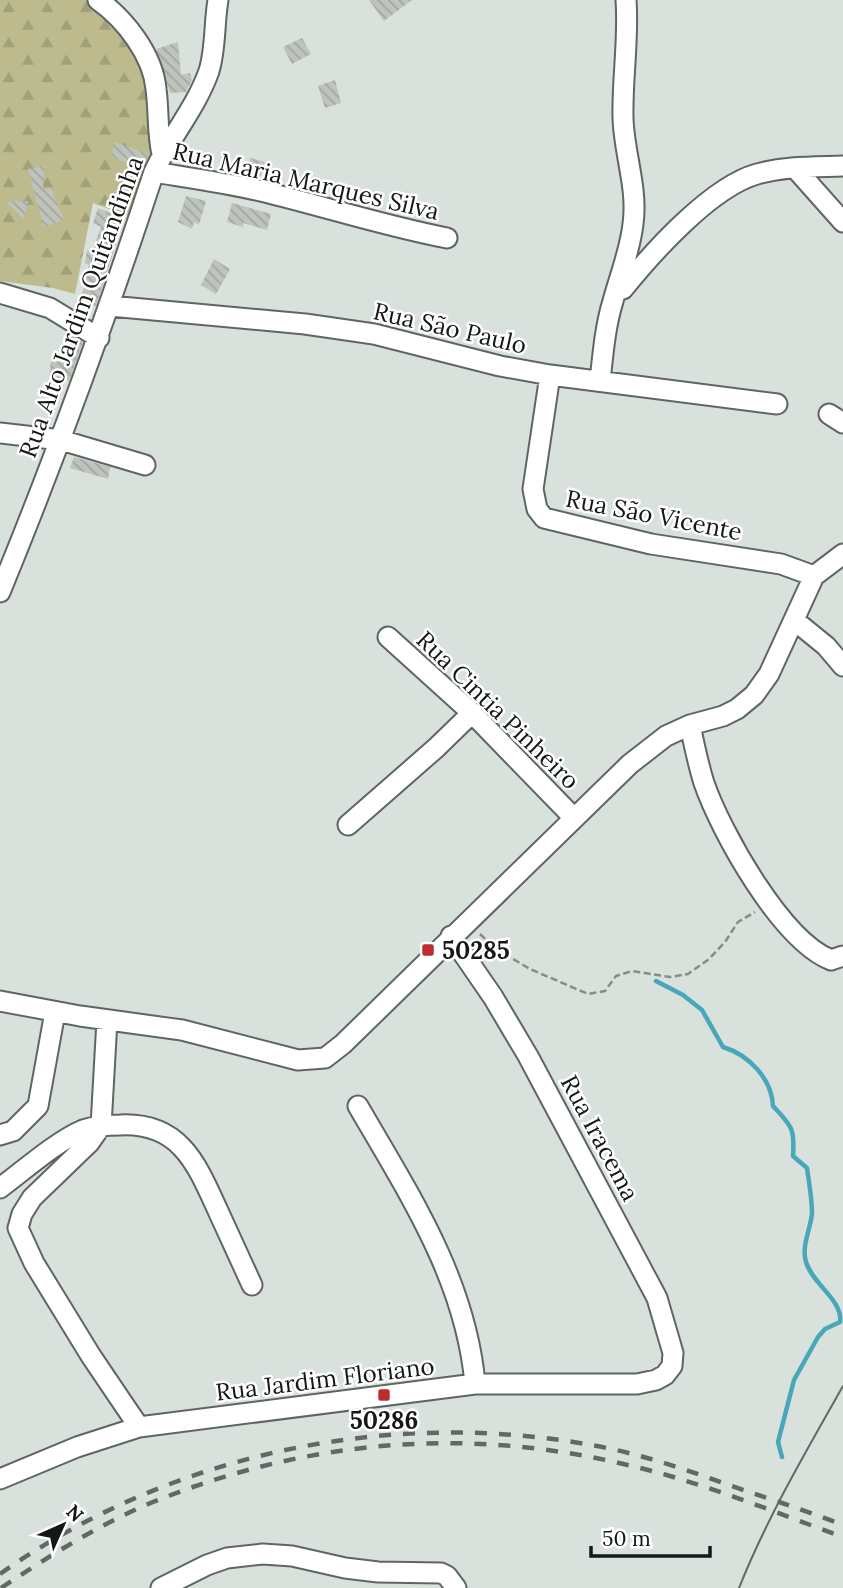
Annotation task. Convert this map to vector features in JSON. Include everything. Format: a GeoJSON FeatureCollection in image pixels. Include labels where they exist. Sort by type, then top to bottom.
{"type":"FeatureCollection","features":[{"type":"Feature","properties":{"kind":"street"},"geometry":{"type":"LineString","coordinates":[[97,0],[125,25],[154,74],[162,154]]}},
{"type":"Feature","properties":{"kind":"street","name":"Rua Alto Jardim Quitandinha"},"geometry":{"type":"LineString","coordinates":[[0,593],[99,338],[154,172],[162,154],[191,110],[208,73],[218,0]]}},
{"type":"Feature","properties":{"kind":"street"},"geometry":{"type":"LineString","coordinates":[[600,381],[606,331],[624,270],[635,202],[623,118],[626,0]]}},
{"type":"Feature","properties":{"kind":"street"},"geometry":{"type":"LineString","coordinates":[[613,300],[641,267],[707,202],[731,186],[755,174],[795,168],[843,166]]}},
{"type":"Feature","properties":{"kind":"street"},"geometry":{"type":"LineString","coordinates":[[795,168],[843,222]]}},
{"type":"Feature","properties":{"kind":"street","name":"Rua Maria Marques Silva"},"geometry":{"type":"LineString","coordinates":[[154,172],[264,192],[406,230],[447,238]]}},
{"type":"Feature","properties":{"kind":"street"},"geometry":{"type":"LineString","coordinates":[[0,293],[50,309],[99,338]]}},
{"type":"Feature","properties":{"kind":"street","name":"Rua São Paulo"},"geometry":{"type":"LineString","coordinates":[[110,306],[305,324],[374,334],[500,366],[550,375],[778,404]]}},
{"type":"Feature","properties":{"kind":"street","name":"Rua São Vicente"},"geometry":{"type":"LineString","coordinates":[[550,375],[533,482],[534,500],[544,518],[651,544],[782,564],[814,576]]}},
{"type":"Feature","properties":{"kind":"street"},"geometry":{"type":"LineString","coordinates":[[0,433],[61,440],[145,465]]}},
{"type":"Feature","properties":{"kind":"street"},"geometry":{"type":"LineString","coordinates":[[0,1001],[55,1012],[182,1030],[298,1060],[325,1058],[651,746],[690,725],[723,716],[754,695],[769,674],[814,576],[843,554]]}},
{"type":"Feature","properties":{"kind":"street"},"geometry":{"type":"LineString","coordinates":[[794,620],[826,646],[843,666]]}},
{"type":"Feature","properties":{"kind":"street","name":"Rua Cintia Pinheiro"},"geometry":{"type":"LineString","coordinates":[[388,637],[472,713],[574,818]]}},
{"type":"Feature","properties":{"kind":"street"},"geometry":{"type":"LineString","coordinates":[[348,825],[429,755],[472,713]]}},
{"type":"Feature","properties":{"kind":"street"},"geometry":{"type":"LineString","coordinates":[[690,725],[705,785],[738,851],[770,904],[786,924],[824,957],[831,960],[843,956]]}},
{"type":"Feature","properties":{"kind":"street","name":"Rua Iracema"},"geometry":{"type":"LineString","coordinates":[[451,936],[528,1056],[657,1298],[673,1353],[672,1366],[665,1375]]}},
{"type":"Feature","properties":{"kind":"street"},"geometry":{"type":"LineString","coordinates":[[0,1135],[13,1131],[38,1106],[55,1012]]}},
{"type":"Feature","properties":{"kind":"street"},"geometry":{"type":"LineString","coordinates":[[107,1020],[101,1126],[89,1143],[32,1198],[22,1214],[18,1228],[34,1263],[139,1427]]}},
{"type":"Feature","properties":{"kind":"street"},"geometry":{"type":"LineString","coordinates":[[358,1106],[423,1217],[443,1260],[458,1296],[468,1333],[475,1384]]}},
{"type":"Feature","properties":{"kind":"street"},"geometry":{"type":"LineString","coordinates":[[0,1188],[83,1130],[101,1126],[145,1126],[161,1131],[178,1144],[197,1165],[252,1285]]}},
{"type":"Feature","properties":{"kind":"street","name":"Rua Jardim Floriano"},"geometry":{"type":"LineString","coordinates":[[0,1479],[77,1447],[139,1427],[475,1384],[638,1384],[665,1375]]}},
{"type":"Feature","properties":{"kind":"street"},"geometry":{"type":"LineString","coordinates":[[161,1588],[227,1558],[263,1554],[292,1556],[345,1568],[378,1572],[440,1573],[454,1585]]}},
{"type":"Feature","properties":{"kind":"path"},"geometry":{"type":"LineString","coordinates":[[467,921],[496,948],[530,970],[589,994],[605,991],[615,976],[632,971],[670,977],[688,974],[709,959],[725,942],[738,922],[770,904]]}},
{"type":"Feature","properties":{"kind":"green space"},"geometry":{"type":"Polygon","coordinates":[[[0,0],[92,0],[126,29],[151,98],[157,148],[134,218],[93,203],[75,294],[53,288],[0,281],[0,0]]]}},
{"type":"Feature","properties":{"kind":"building"},"geometry":{"type":"Polygon","coordinates":[[[369,0],[412,0],[384,21],[369,0]]]}},
{"type":"Feature","properties":{"kind":"building"},"geometry":{"type":"Polygon","coordinates":[[[302,38],[311,54],[292,64],[283,47],[302,38]]]}},
{"type":"Feature","properties":{"kind":"building"},"geometry":{"type":"Polygon","coordinates":[[[178,42],[181,75],[190,73],[192,80],[186,92],[170,93],[156,49],[178,42]]]}},
{"type":"Feature","properties":{"kind":"building"},"geometry":{"type":"Polygon","coordinates":[[[335,80],[341,103],[325,108],[318,86],[335,80]]]}},
{"type":"Feature","properties":{"kind":"building"},"geometry":{"type":"Polygon","coordinates":[[[115,142],[148,154],[142,169],[111,157],[115,142]]]}},
{"type":"Feature","properties":{"kind":"building"},"geometry":{"type":"Polygon","coordinates":[[[250,158],[265,162],[260,178],[246,175],[250,158]]]}},
{"type":"Feature","properties":{"kind":"building"},"geometry":{"type":"Polygon","coordinates":[[[44,166],[43,189],[51,188],[64,220],[44,227],[28,169],[44,166]]]}},
{"type":"Feature","properties":{"kind":"building"},"geometry":{"type":"Polygon","coordinates":[[[186,196],[206,201],[199,225],[194,222],[192,229],[178,222],[186,196]]]}},
{"type":"Feature","properties":{"kind":"building"},"geometry":{"type":"Polygon","coordinates":[[[28,201],[24,219],[6,202],[28,201]]]}},
{"type":"Feature","properties":{"kind":"building"},"geometry":{"type":"Polygon","coordinates":[[[232,203],[271,214],[267,230],[243,223],[243,227],[227,222],[232,203]]]}},
{"type":"Feature","properties":{"kind":"building"},"geometry":{"type":"Polygon","coordinates":[[[98,208],[122,218],[112,242],[116,244],[96,306],[80,303],[89,265],[85,263],[87,250],[92,252],[101,227],[93,223],[98,208]]]}},
{"type":"Feature","properties":{"kind":"building"},"geometry":{"type":"Polygon","coordinates":[[[214,259],[230,269],[216,294],[201,285],[214,259]]]}},
{"type":"Feature","properties":{"kind":"building"},"geometry":{"type":"Polygon","coordinates":[[[65,332],[83,342],[69,381],[49,376],[51,361],[58,362],[65,332]]]}},
{"type":"Feature","properties":{"kind":"building"},"geometry":{"type":"Polygon","coordinates":[[[74,457],[110,467],[108,479],[70,468],[74,457]]]}},
{"type":"Feature","properties":{"kind":"waterway"},"geometry":{"type":"LineString","coordinates":[[656,981],[683,995],[702,1010],[723,1047],[742,1056],[757,1069],[772,1096],[773,1106],[790,1128],[793,1156],[807,1168],[812,1213],[805,1243],[806,1262],[837,1307],[840,1322],[825,1329],[818,1337],[794,1380],[778,1442],[782,1457]]}},
{"type":"Feature","properties":{"kind":"tram line"},"geometry":{"type":"LineString","coordinates":[[739,1588],[774,1510],[843,1386]]}},
{"type":"Feature","properties":{"kind":"railway"},"geometry":{"type":"LineString","coordinates":[[0,1574],[66,1532],[135,1498],[208,1471],[283,1451],[359,1438],[436,1433],[514,1435],[610,1449],[687,1470],[843,1525]]}},
{"type":"Feature","properties":{"kind":"railway"},"geometry":{"type":"LineString","coordinates":[[1,1588],[75,1541],[153,1502],[271,1464],[330,1452],[390,1445],[450,1443],[571,1453],[686,1481],[843,1537]]}},
{"type":"Feature","properties":{"kind":"place","name":"50285"},"geometry":{"type":"Point","coordinates":[428,950]}},
{"type":"Feature","properties":{"kind":"place","name":"50286"},"geometry":{"type":"Point","coordinates":[384,1395]}}]}
